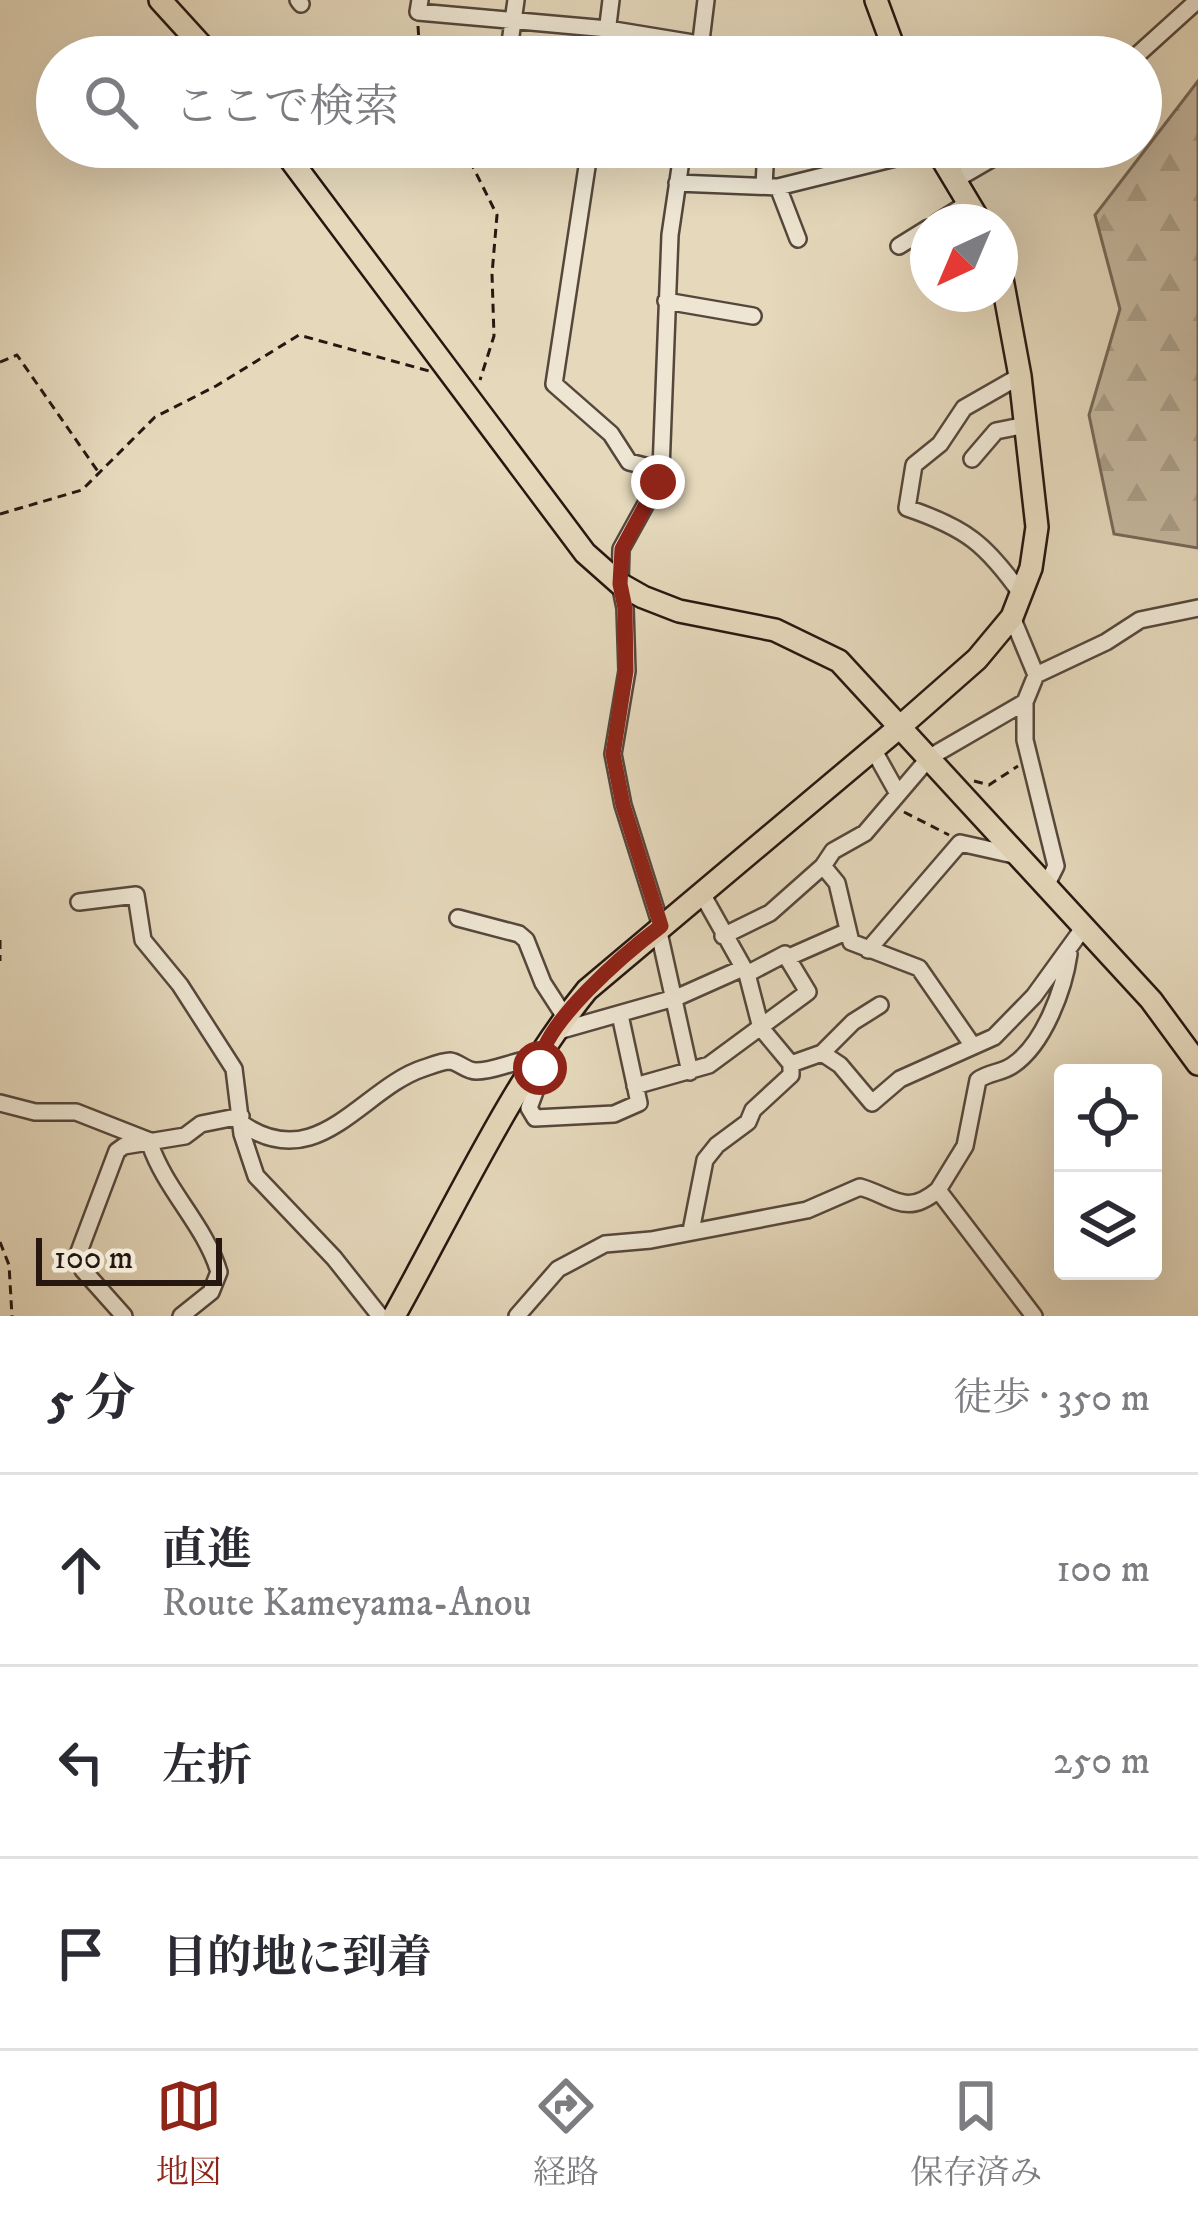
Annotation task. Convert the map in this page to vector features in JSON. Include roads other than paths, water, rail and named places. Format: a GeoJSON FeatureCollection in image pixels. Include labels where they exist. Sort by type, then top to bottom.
{"type":"FeatureCollection","features":[{"type":"Feature","properties":{"kind":"main road"},"geometry":{"type":"LineString","coordinates":[[160,0],[193,36]]}},
{"type":"Feature","properties":{"kind":"main road"},"geometry":{"type":"LineString","coordinates":[[876,0],[889,36]]}},
{"type":"Feature","properties":{"kind":"main road"},"geometry":{"type":"LineString","coordinates":[[297,168],[585,553],[620,584],[679,611],[775,630],[839,662],[1046,886],[1077,936],[1151,1000],[1198,1064]]}},
{"type":"Feature","properties":{"kind":"main road"},"geometry":{"type":"LineString","coordinates":[[948,168],[969,204]]}},
{"type":"Feature","properties":{"kind":"main road"},"geometry":{"type":"LineString","coordinates":[[394,1316],[560,1024],[603,975],[902,725],[977,659],[1012,617],[1022,595],[1037,527],[1008,312]]}},
{"type":"Feature","properties":{"kind":"street"},"geometry":{"type":"LineString","coordinates":[[403,0],[419,7],[637,36]]}},
{"type":"Feature","properties":{"kind":"street"},"geometry":{"type":"LineString","coordinates":[[511,36],[516,0]]}},
{"type":"Feature","properties":{"kind":"street"},"geometry":{"type":"LineString","coordinates":[[607,36],[611,0]]}},
{"type":"Feature","properties":{"kind":"street"},"geometry":{"type":"LineString","coordinates":[[702,36],[706,0]]}},
{"type":"Feature","properties":{"kind":"street"},"geometry":{"type":"LineString","coordinates":[[1161,36],[1198,0]]}},
{"type":"Feature","properties":{"kind":"street"},"geometry":{"type":"LineString","coordinates":[[587,168],[554,384],[610,434],[629,462],[661,470]]}},
{"type":"Feature","properties":{"kind":"street"},"geometry":{"type":"LineString","coordinates":[[680,168],[666,302],[661,470],[622,549],[626,671],[613,754],[623,805],[660,927],[675,998],[672,1005],[690,1072]]}},
{"type":"Feature","properties":{"kind":"street"},"geometry":{"type":"LineString","coordinates":[[769,168],[771,186],[798,239]]}},
{"type":"Feature","properties":{"kind":"street"},"geometry":{"type":"LineString","coordinates":[[677,183],[771,186],[847,168]]}},
{"type":"Feature","properties":{"kind":"street"},"geometry":{"type":"LineString","coordinates":[[955,180],[976,168]]}},
{"type":"Feature","properties":{"kind":"street"},"geometry":{"type":"LineString","coordinates":[[899,246],[910,239]]}},
{"type":"Feature","properties":{"kind":"street"},"geometry":{"type":"LineString","coordinates":[[666,302],[753,316]]}},
{"type":"Feature","properties":{"kind":"street"},"geometry":{"type":"LineString","coordinates":[[1020,376],[956,416],[940,444],[914,465],[907,508],[964,531],[1000,565],[1022,595]]}},
{"type":"Feature","properties":{"kind":"street"},"geometry":{"type":"LineString","coordinates":[[972,459],[997,431],[1025,425]]}},
{"type":"Feature","properties":{"kind":"street"},"geometry":{"type":"LineString","coordinates":[[1046,886],[1056,866],[1023,719],[1036,675],[1140,620],[1198,608]]}},
{"type":"Feature","properties":{"kind":"street"},"geometry":{"type":"LineString","coordinates":[[1012,617],[1036,675]]}},
{"type":"Feature","properties":{"kind":"street"},"geometry":{"type":"LineString","coordinates":[[937,753],[1025,702]]}},
{"type":"Feature","properties":{"kind":"street"},"geometry":{"type":"LineString","coordinates":[[873,749],[895,798]]}},
{"type":"Feature","properties":{"kind":"street"},"geometry":{"type":"LineString","coordinates":[[723,936],[770,914],[824,866],[833,851],[866,832],[923,765]]}},
{"type":"Feature","properties":{"kind":"street"},"geometry":{"type":"LineString","coordinates":[[868,950],[960,843],[1019,856]]}},
{"type":"Feature","properties":{"kind":"street"},"geometry":{"type":"LineString","coordinates":[[824,866],[837,883],[850,942],[919,968],[973,1046]]}},
{"type":"Feature","properties":{"kind":"street"},"geometry":{"type":"LineString","coordinates":[[691,1231],[705,1160],[791,1075],[791,1064],[761,1028],[745,971],[700,892]]}},
{"type":"Feature","properties":{"kind":"street"},"geometry":{"type":"LineString","coordinates":[[80,902],[136,896],[143,940],[180,985],[233,1069],[256,1176],[334,1258],[380,1316]]}},
{"type":"Feature","properties":{"kind":"street"},"geometry":{"type":"LineString","coordinates":[[458,918],[526,940],[560,1024],[620,1015],[785,953],[789,957],[808,992],[709,1064],[635,1086]]}},
{"type":"Feature","properties":{"kind":"street"},"geometry":{"type":"LineString","coordinates":[[789,957],[848,931]]}},
{"type":"Feature","properties":{"kind":"street"},"geometry":{"type":"LineString","coordinates":[[822,1053],[840,1065],[872,1103],[900,1079],[994,1037],[1011,1023],[1077,936]]}},
{"type":"Feature","properties":{"kind":"street"},"geometry":{"type":"LineString","coordinates":[[517,1316],[572,1258],[620,1241],[643,1241],[807,1210],[860,1187],[911,1205],[922,1203],[938,1190],[965,1146],[978,1080],[1012,1066],[1036,1038],[1063,982],[1077,936]]}},
{"type":"Feature","properties":{"kind":"street"},"geometry":{"type":"LineString","coordinates":[[791,1064],[822,1053],[853,1022],[880,1005]]}},
{"type":"Feature","properties":{"kind":"street"},"geometry":{"type":"LineString","coordinates":[[124,1316],[83,1270],[78,1253],[117,1151],[124,1146],[185,1136],[202,1124],[241,1120],[267,1139],[306,1136],[344,1121],[427,1067],[452,1061],[474,1071],[523,1058],[539,1059],[540,1078],[529,1108],[541,1120],[614,1114],[637,1107],[620,1015]]}},
{"type":"Feature","properties":{"kind":"street"},"geometry":{"type":"LineString","coordinates":[[0,1102],[35,1112],[76,1112],[151,1143],[162,1175],[219,1272],[211,1292],[181,1316]]}},
{"type":"Feature","properties":{"kind":"street"},"geometry":{"type":"LineString","coordinates":[[938,1190],[1034,1316]]}}]}
